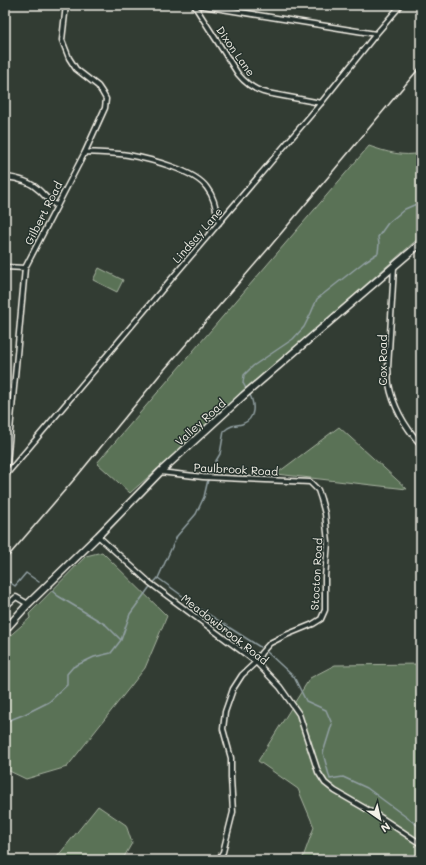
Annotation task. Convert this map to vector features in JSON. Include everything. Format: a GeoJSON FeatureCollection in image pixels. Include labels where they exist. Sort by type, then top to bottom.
{"type":"FeatureCollection","features":[{"type":"Feature","properties":{"kind":"main road","name":"Valley Road"},"geometry":{"type":"LineString","coordinates":[[5,630],[28,604],[98,536],[160,472],[243,396],[421,243]]}},
{"type":"Feature","properties":{"kind":"street","name":"Gilbert Road"},"geometry":{"type":"LineString","coordinates":[[5,475],[25,268],[105,108],[106,99],[102,92],[98,86],[76,69],[69,58],[62,40],[66,5]]}},
{"type":"Feature","properties":{"kind":"street"},"geometry":{"type":"LineString","coordinates":[[196,5],[376,34]]}},
{"type":"Feature","properties":{"kind":"street","name":"Dixon Lane"},"geometry":{"type":"LineString","coordinates":[[196,5],[242,80],[258,91],[321,103]]}},
{"type":"Feature","properties":{"kind":"street","name":"Lindsay Lane"},"geometry":{"type":"LineString","coordinates":[[5,475],[321,103],[401,5]]}},
{"type":"Feature","properties":{"kind":"street"},"geometry":{"type":"LineString","coordinates":[[84,152],[127,155],[163,163],[196,178],[207,186],[213,198],[219,223]]}},
{"type":"Feature","properties":{"kind":"street"},"geometry":{"type":"LineString","coordinates":[[5,177],[18,179],[32,184],[48,200],[56,205]]}},
{"type":"Feature","properties":{"kind":"street","name":"Cox Road"},"geometry":{"type":"LineString","coordinates":[[394,266],[388,368],[389,383],[392,395],[402,417],[408,428],[421,445]]}},
{"type":"Feature","properties":{"kind":"street"},"geometry":{"type":"LineString","coordinates":[[5,267],[25,268]]}},
{"type":"Feature","properties":{"kind":"street","name":"Paulbrook Road"},"geometry":{"type":"LineString","coordinates":[[160,472],[203,477],[310,482]]}},
{"type":"Feature","properties":{"kind":"street","name":"Stocton Road"},"geometry":{"type":"LineString","coordinates":[[218,860],[223,852],[233,812],[231,758],[223,729],[225,712],[233,690],[242,675],[256,662],[261,652],[270,643],[313,624],[321,619],[325,610],[325,577],[328,542],[325,514],[318,490],[310,482]]}},
{"type":"Feature","properties":{"kind":"street","name":"Meadowbrook Road"},"geometry":{"type":"LineString","coordinates":[[98,536],[150,583],[256,662],[280,687],[299,714],[318,772],[325,783],[335,791],[380,817],[421,844]]}},
{"type":"Feature","properties":{"kind":"street"},"geometry":{"type":"LineString","coordinates":[[5,606],[16,597],[28,604]]}},
{"type":"Feature","properties":{"kind":"green space"},"geometry":{"type":"Polygon","coordinates":[[[369,146],[388,152],[401,154],[421,153],[421,236],[130,493],[97,463],[369,146]]]}},
{"type":"Feature","properties":{"kind":"green space"},"geometry":{"type":"Polygon","coordinates":[[[99,268],[123,280],[117,292],[93,280],[99,268]]]}},
{"type":"Feature","properties":{"kind":"green space"},"geometry":{"type":"Polygon","coordinates":[[[339,427],[407,489],[276,474],[339,427]]]}},
{"type":"Feature","properties":{"kind":"green space"},"geometry":{"type":"Polygon","coordinates":[[[102,552],[167,616],[145,668],[67,767],[26,779],[5,769],[5,640],[30,618],[29,614],[86,556],[102,552]]]}},
{"type":"Feature","properties":{"kind":"green space"},"geometry":{"type":"Polygon","coordinates":[[[421,664],[421,860],[302,860],[314,827],[298,789],[258,761],[310,678],[335,665],[421,664]]]}},
{"type":"Feature","properties":{"kind":"green space"},"geometry":{"type":"Polygon","coordinates":[[[98,806],[126,825],[132,843],[124,857],[126,860],[60,860],[57,857],[98,806]]]}},
{"type":"Feature","properties":{"kind":"waterway"},"geometry":{"type":"LineString","coordinates":[[247,390],[243,383],[244,375],[253,366],[293,339],[304,327],[317,299],[364,262],[378,253],[378,237],[388,223],[405,209],[421,202]]}},
{"type":"Feature","properties":{"kind":"waterway"},"geometry":{"type":"LineString","coordinates":[[5,722],[49,702],[67,685],[67,674],[73,667],[94,657],[111,653],[121,640],[130,614],[158,578],[177,536],[196,514],[204,497],[210,471],[220,454],[224,431],[231,426],[242,424],[250,419],[253,406],[249,393]]}},
{"type":"Feature","properties":{"kind":"waterway"},"geometry":{"type":"LineString","coordinates":[[5,579],[15,586],[26,573],[39,582]]}},
{"type":"Feature","properties":{"kind":"waterway"},"geometry":{"type":"LineString","coordinates":[[158,578],[203,611],[260,647]]}},
{"type":"Feature","properties":{"kind":"waterway"},"geometry":{"type":"LineString","coordinates":[[52,591],[106,625],[121,640]]}},
{"type":"Feature","properties":{"kind":"waterway"},"geometry":{"type":"LineString","coordinates":[[267,652],[294,677],[306,701],[326,710],[332,724],[323,753],[330,779],[343,777],[367,788],[421,828]]}},
{"type":"Feature","properties":{"kind":"railway"},"geometry":{"type":"LineString","coordinates":[[5,560],[421,66]]}}]}
